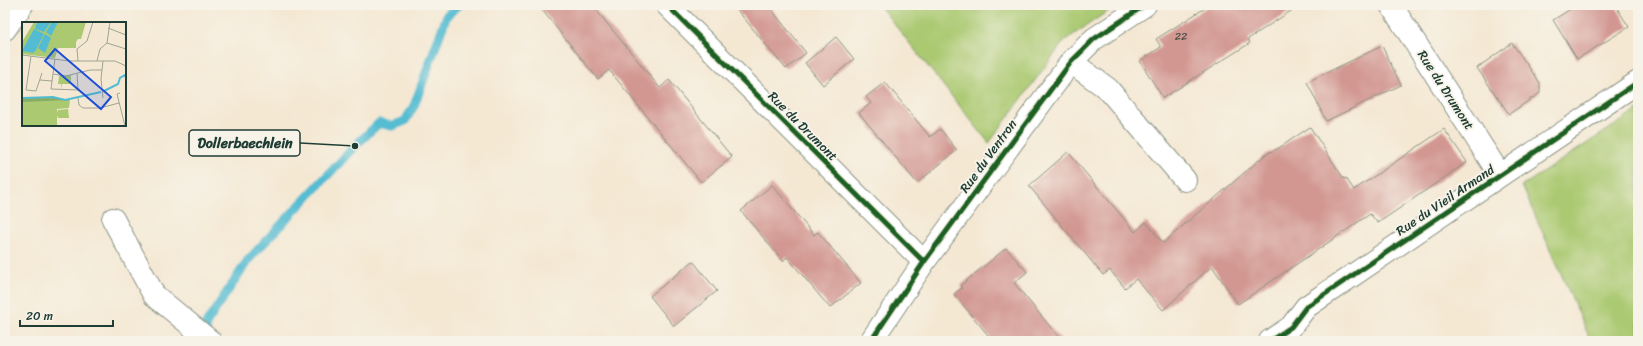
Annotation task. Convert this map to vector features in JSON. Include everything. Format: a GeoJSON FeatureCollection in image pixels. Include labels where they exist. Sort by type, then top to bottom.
{"type":"FeatureCollection","features":[{"type":"Feature","properties":{"kind":"street"},"geometry":{"type":"LineString","coordinates":[[5,29],[22,5]]}},
{"type":"Feature","properties":{"kind":"street","name":"Rue du Drumont"},"geometry":{"type":"LineString","coordinates":[[667,5],[924,262]]}},
{"type":"Feature","properties":{"kind":"street","name":"Rue du Ventron"},"geometry":{"type":"LineString","coordinates":[[871,341],[924,262],[1071,62],[1094,40],[1145,5]]}},
{"type":"Feature","properties":{"kind":"street","name":"Rue du Drumont"},"geometry":{"type":"LineString","coordinates":[[1391,5],[1500,176]]}},
{"type":"Feature","properties":{"kind":"street"},"geometry":{"type":"LineString","coordinates":[[1071,62],[1108,89],[1185,180]]}},
{"type":"Feature","properties":{"kind":"street","name":"Rue du Vieil Armand"},"geometry":{"type":"LineString","coordinates":[[1270,341],[1291,327],[1306,307],[1638,82]]}},
{"type":"Feature","properties":{"kind":"street"},"geometry":{"type":"LineString","coordinates":[[113,219],[154,295],[204,336]]}},
{"type":"Feature","properties":{"kind":"green space"},"geometry":{"type":"Polygon","coordinates":[[[879,5],[1117,5],[1064,41],[989,143],[879,5]]]}},
{"type":"Feature","properties":{"kind":"green space"},"geometry":{"type":"Polygon","coordinates":[[[1638,110],[1638,341],[1591,341],[1522,186],[1638,110]]]}},
{"type":"Feature","properties":{"kind":"building"},"geometry":{"type":"Polygon","coordinates":[[[538,5],[592,5],[660,88],[669,80],[732,157],[701,182],[609,70],[598,79],[538,5]]]}},
{"type":"Feature","properties":{"kind":"building"},"geometry":{"type":"Polygon","coordinates":[[[733,5],[768,5],[806,53],[786,69],[733,5]]]}},
{"type":"Feature","properties":{"kind":"building"},"geometry":{"type":"Polygon","coordinates":[[[1210,5],[1300,5],[1248,39],[1250,43],[1163,98],[1140,61],[1161,47],[1156,39],[1210,5]]]}},
{"type":"Feature","properties":{"kind":"building"},"geometry":{"type":"Polygon","coordinates":[[[1577,5],[1615,5],[1629,27],[1577,59],[1553,20],[1577,5]]]}},
{"type":"Feature","properties":{"kind":"building"},"geometry":{"type":"Polygon","coordinates":[[[836,37],[854,59],[823,85],[805,63],[836,37]]]}},
{"type":"Feature","properties":{"kind":"building"},"geometry":{"type":"Polygon","coordinates":[[[1512,43],[1540,83],[1540,93],[1509,114],[1477,68],[1512,43]]]}},
{"type":"Feature","properties":{"kind":"building"},"geometry":{"type":"Polygon","coordinates":[[[1382,46],[1401,85],[1326,121],[1307,82],[1382,46]]]}},
{"type":"Feature","properties":{"kind":"building"},"geometry":{"type":"Polygon","coordinates":[[[885,82],[930,137],[940,129],[957,150],[917,183],[859,113],[871,103],[866,97],[885,82]]]}},
{"type":"Feature","properties":{"kind":"building"},"geometry":{"type":"Polygon","coordinates":[[[1310,127],[1344,179],[1346,178],[1354,190],[1444,129],[1467,162],[1378,223],[1370,214],[1238,304],[1212,266],[1163,310],[1136,279],[1125,288],[1110,270],[1103,275],[1029,186],[1068,152],[1135,232],[1146,222],[1163,243],[1266,154],[1279,148],[1310,127]]]}},
{"type":"Feature","properties":{"kind":"building"},"geometry":{"type":"Polygon","coordinates":[[[772,185],[814,235],[818,232],[861,283],[830,308],[787,257],[783,261],[741,211],[772,185]]]}},
{"type":"Feature","properties":{"kind":"building"},"geometry":{"type":"Polygon","coordinates":[[[1006,248],[1027,272],[1014,283],[1062,341],[993,341],[954,294],[962,288],[960,286],[1006,248]]]}},
{"type":"Feature","properties":{"kind":"building"},"geometry":{"type":"Polygon","coordinates":[[[693,261],[717,291],[674,326],[650,296],[693,261]]]}},
{"type":"Feature","properties":{"kind":"waterway"},"geometry":{"type":"LineString","coordinates":[[207,335],[206,324],[248,260],[355,146],[379,123],[392,126],[405,121],[414,106],[447,15],[459,5]]}},
{"type":"Feature","properties":{"kind":"cycle path"},"geometry":{"type":"LineString","coordinates":[[667,5],[924,262]]}},
{"type":"Feature","properties":{"kind":"cycle path"},"geometry":{"type":"LineString","coordinates":[[871,341],[924,262],[1071,62],[1094,39],[1145,5]]}},
{"type":"Feature","properties":{"kind":"cycle path"},"geometry":{"type":"LineString","coordinates":[[1270,341],[1291,327],[1306,307],[1638,82]]}},
{"type":"Feature","properties":{"kind":"place","name":"Dollerbaechlein"},"geometry":{"type":"Point","coordinates":[355,146]}}]}
